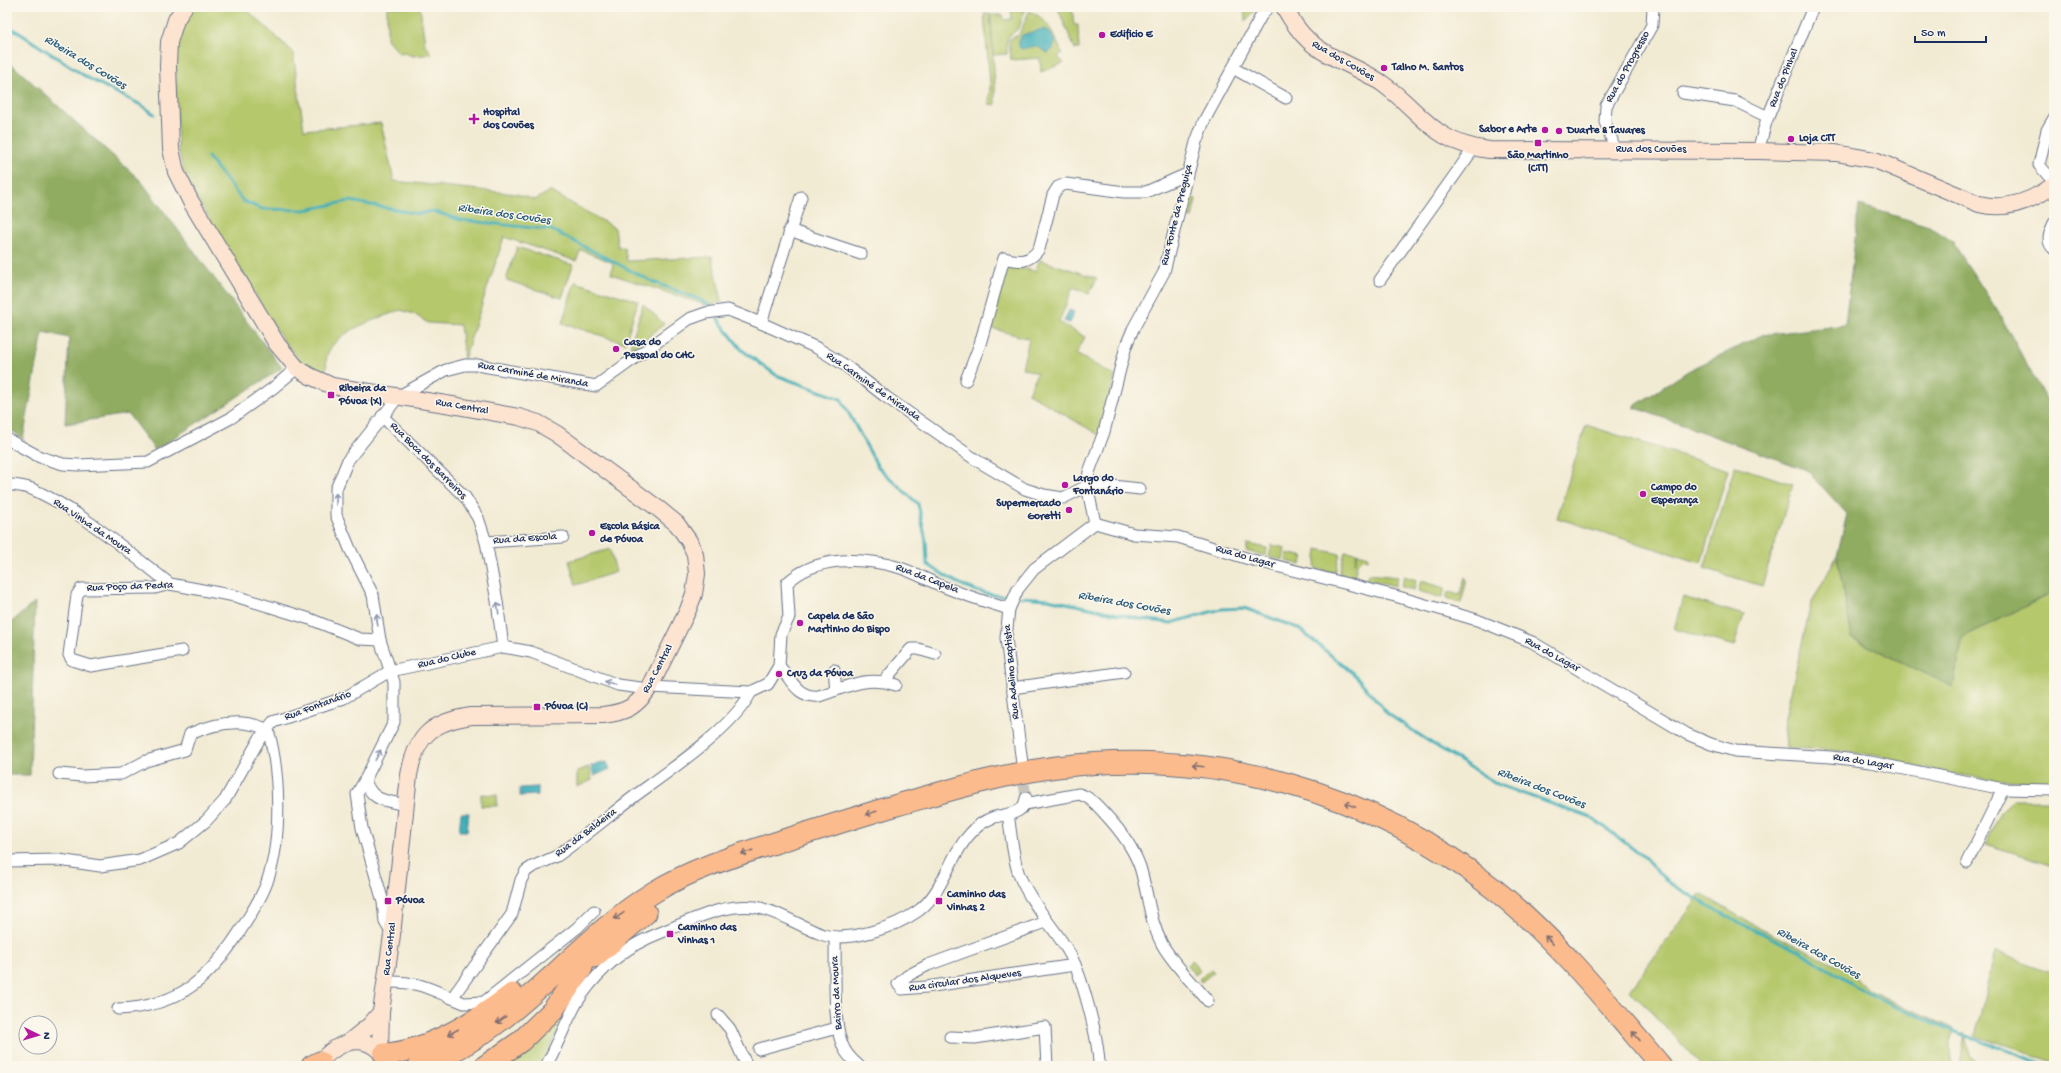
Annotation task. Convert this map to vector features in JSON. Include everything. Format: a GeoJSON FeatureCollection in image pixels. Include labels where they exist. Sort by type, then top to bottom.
{"type":"FeatureCollection","features":[{"type":"Feature","properties":{"kind":"highway"},"geometry":{"type":"LineString","coordinates":[[456,1060],[490,1029],[525,1002],[609,923],[648,897],[688,874],[737,855],[885,809],[976,783],[1055,767],[1098,763],[1134,762],[1198,766],[1274,778],[1324,794],[1407,831],[1448,856],[1495,890],[1542,932],[1581,973],[1661,1066]]}},
{"type":"Feature","properties":{"kind":"highway"},"geometry":{"type":"LineString","coordinates":[[385,1057],[399,1053],[416,1057],[456,1060],[490,1046],[535,1012],[614,939],[648,912],[674,896],[713,879],[898,818],[981,795],[1070,779],[1139,775],[1226,783],[1278,795],[1320,807],[1402,843],[1441,868],[1487,901],[1524,934],[1574,985],[1644,1066]]}},
{"type":"Feature","properties":{"kind":"highway"},"geometry":{"type":"LineString","coordinates":[[416,1057],[450,1034],[494,1008],[552,962],[590,941]]}},
{"type":"Feature","properties":{"kind":"highway"},"geometry":{"type":"LineString","coordinates":[[485,1066],[521,1040],[553,1010],[582,968]]}},
{"type":"Feature","properties":{"kind":"street"},"geometry":{"type":"LineString","coordinates":[[7,439],[40,457],[63,464],[78,465],[148,462],[231,418],[273,388],[297,368],[277,344],[191,202],[176,172],[171,149],[169,128],[168,66],[170,42],[176,20],[184,7]]}},
{"type":"Feature","properties":{"kind":"street","name":"Rua Fonte da Preguiça"},"geometry":{"type":"LineString","coordinates":[[1095,523],[1086,486],[1089,472],[1104,432],[1126,346],[1133,329],[1164,272],[1187,174],[1196,142],[1204,122],[1261,16],[1268,7]]}},
{"type":"Feature","properties":{"kind":"street","name":"Rua dos Covões"},"geometry":{"type":"LineString","coordinates":[[1284,7],[1299,31],[1310,42],[1382,83],[1398,95],[1437,132],[1461,145],[1474,148],[1489,150],[1758,150],[1856,155],[1894,167],[1979,204],[1992,207],[2008,206],[2030,199],[2054,184]]}},
{"type":"Feature","properties":{"kind":"street","name":"Rua do Progresso"},"geometry":{"type":"LineString","coordinates":[[1612,150],[1612,140],[1605,122],[1606,106],[1652,25],[1653,7]]}},
{"type":"Feature","properties":{"kind":"street","name":"Rua do Pinhal"},"geometry":{"type":"LineString","coordinates":[[1758,150],[1768,117],[1813,7]]}},
{"type":"Feature","properties":{"kind":"street"},"geometry":{"type":"LineString","coordinates":[[1233,68],[1286,98]]}},
{"type":"Feature","properties":{"kind":"street"},"geometry":{"type":"LineString","coordinates":[[1683,93],[1735,101],[1768,117]]}},
{"type":"Feature","properties":{"kind":"street"},"geometry":{"type":"LineString","coordinates":[[2054,118],[2047,130],[2039,164],[2054,184]]}},
{"type":"Feature","properties":{"kind":"street"},"geometry":{"type":"LineString","coordinates":[[1380,280],[1474,148]]}},
{"type":"Feature","properties":{"kind":"street"},"geometry":{"type":"LineString","coordinates":[[966,380],[980,344],[1004,258],[1019,262],[1034,255],[1039,249],[1053,195],[1058,187],[1066,184],[1124,192],[1146,192],[1187,174]]}},
{"type":"Feature","properties":{"kind":"street"},"geometry":{"type":"LineString","coordinates":[[761,322],[789,230],[801,197]]}},
{"type":"Feature","properties":{"kind":"street"},"geometry":{"type":"LineString","coordinates":[[2054,223],[2048,241],[2050,246],[2054,249]]}},
{"type":"Feature","properties":{"kind":"street"},"geometry":{"type":"LineString","coordinates":[[789,230],[861,254]]}},
{"type":"Feature","properties":{"kind":"street","name":"Rua Carminé de Miranda"},"geometry":{"type":"LineString","coordinates":[[399,396],[431,378],[455,367],[477,365],[596,386],[689,319],[728,310],[761,322],[817,348],[846,366],[886,397],[976,460],[1025,489],[1044,495],[1063,498],[1086,486]]}},
{"type":"Feature","properties":{"kind":"street","name":"Rua Central"},"geometry":{"type":"LineString","coordinates":[[297,368],[332,386],[519,417],[538,423],[574,446],[677,524],[689,541],[695,554],[697,574],[694,594],[688,610],[649,688],[634,706],[624,712],[614,714],[471,716],[453,718],[440,723],[429,731],[418,744],[409,775],[392,935],[381,1020],[385,1057]]}},
{"type":"Feature","properties":{"kind":"street"},"geometry":{"type":"LineString","coordinates":[[428,401],[431,378]]}},
{"type":"Feature","properties":{"kind":"street"},"geometry":{"type":"LineString","coordinates":[[392,935],[385,922],[383,902],[362,828],[357,794],[394,722],[394,682],[380,640],[373,595],[350,549],[336,515],[336,489],[348,460],[399,396]]}},
{"type":"Feature","properties":{"kind":"street","name":"Rua Boca dos Barreiros"},"geometry":{"type":"LineString","coordinates":[[382,416],[465,496],[478,518],[486,542],[497,601],[503,647]]}},
{"type":"Feature","properties":{"kind":"street","name":"Rua Vinha da Moura"},"geometry":{"type":"LineString","coordinates":[[7,484],[33,489],[69,510],[112,539],[170,584]]}},
{"type":"Feature","properties":{"kind":"street"},"geometry":{"type":"LineString","coordinates":[[1086,486],[1104,485],[1140,489]]}},
{"type":"Feature","properties":{"kind":"street","name":"Rua Adelino Baptista"},"geometry":{"type":"LineString","coordinates":[[1022,763],[1006,638],[1009,609],[1018,589],[1030,573],[1095,523]]}},
{"type":"Feature","properties":{"kind":"street","name":"Rua do Lagar"},"geometry":{"type":"LineString","coordinates":[[1095,523],[1134,534],[1178,537],[1249,559],[1395,596],[1476,620],[1532,642],[1687,734],[1735,751],[1831,757],[1870,762],[2003,789],[2054,790]]}},
{"type":"Feature","properties":{"kind":"street","name":"Rua da Escola"},"geometry":{"type":"LineString","coordinates":[[486,542],[564,537]]}},
{"type":"Feature","properties":{"kind":"street","name":"Rua da Capela"},"geometry":{"type":"LineString","coordinates":[[768,684],[779,666],[781,634],[789,617],[787,583],[796,574],[823,563],[850,560],[897,567],[942,586],[1009,609]]}},
{"type":"Feature","properties":{"kind":"street","name":"Rua Poço da Pedra"},"geometry":{"type":"LineString","coordinates":[[182,651],[92,666],[72,660],[69,655],[77,594],[82,589],[155,588],[170,584],[235,596],[310,619],[360,639],[380,640]]}},
{"type":"Feature","properties":{"kind":"street"},"geometry":{"type":"LineString","coordinates":[[503,647],[531,652],[618,685],[649,688],[751,692],[788,676]]}},
{"type":"Feature","properties":{"kind":"street","name":"Rua do Clube"},"geometry":{"type":"LineString","coordinates":[[390,671],[503,647]]}},
{"type":"Feature","properties":{"kind":"street"},"geometry":{"type":"LineString","coordinates":[[884,681],[911,649],[918,649],[935,654]]}},
{"type":"Feature","properties":{"kind":"street"},"geometry":{"type":"LineString","coordinates":[[779,666],[798,690],[806,696],[819,696],[866,681],[884,681],[896,684]]}},
{"type":"Feature","properties":{"kind":"street"},"geometry":{"type":"LineString","coordinates":[[834,670],[836,690]]}},
{"type":"Feature","properties":{"kind":"street","name":"Rua Fontanário"},"geometry":{"type":"LineString","coordinates":[[7,861],[59,860],[100,866],[140,860],[179,843],[206,821],[225,800],[260,738],[273,722],[344,698],[390,671]]}},
{"type":"Feature","properties":{"kind":"street"},"geometry":{"type":"LineString","coordinates":[[1012,688],[1124,672]]}},
{"type":"Feature","properties":{"kind":"street","name":"Rua da Baldeira"},"geometry":{"type":"LineString","coordinates":[[452,998],[512,914],[521,880],[526,871],[557,856],[692,753],[740,710],[751,692]]}},
{"type":"Feature","properties":{"kind":"street"},"geometry":{"type":"LineString","coordinates":[[59,774],[82,776],[121,774],[146,761],[184,750],[190,734],[210,725],[228,723],[258,725],[268,730],[274,751],[277,801],[275,850],[268,880],[256,906],[229,948],[212,970],[194,985],[173,997],[154,1004],[118,1009]]}},
{"type":"Feature","properties":{"kind":"street"},"geometry":{"type":"LineString","coordinates":[[365,780],[368,791],[373,796],[406,805]]}},
{"type":"Feature","properties":{"kind":"street"},"geometry":{"type":"LineString","coordinates":[[1968,862],[2003,789]]}},
{"type":"Feature","properties":{"kind":"street"},"geometry":{"type":"LineString","coordinates":[[546,1066],[571,1014],[585,991],[599,974],[630,948],[645,939],[705,915],[740,906],[770,912],[822,935],[835,938],[856,935],[894,925],[919,910],[933,896],[968,836],[984,821],[1019,811],[1026,801],[1079,794],[1090,799],[1102,811],[1129,845],[1139,866],[1151,915],[1163,945],[1208,1001]]}},
{"type":"Feature","properties":{"kind":"street"},"geometry":{"type":"LineString","coordinates":[[1008,814],[1019,875],[1029,897],[1069,952],[1075,965],[1098,1042],[1099,1066]]}},
{"type":"Feature","properties":{"kind":"street"},"geometry":{"type":"LineString","coordinates":[[386,982],[406,981],[419,984],[464,1003],[484,1002],[577,928],[594,912]]}},
{"type":"Feature","properties":{"kind":"street","name":"Rua circular dos Alqueves"},"geometry":{"type":"LineString","coordinates":[[1046,922],[928,965],[907,976],[898,984],[902,989],[926,987],[1075,965]]}},
{"type":"Feature","properties":{"kind":"street","name":"Bairro da Moura"},"geometry":{"type":"LineString","coordinates":[[835,938],[837,1028],[843,1046],[851,1059],[859,1066]]}},
{"type":"Feature","properties":{"kind":"street"},"geometry":{"type":"LineString","coordinates":[[718,1015],[730,1029],[747,1066]]}},
{"type":"Feature","properties":{"kind":"street"},"geometry":{"type":"LineString","coordinates":[[317,1065],[333,1050],[350,1041],[370,1025],[381,1020],[393,1042],[416,1057]]}},
{"type":"Feature","properties":{"kind":"street"},"geometry":{"type":"LineString","coordinates":[[950,1037],[975,1038],[1045,1027],[1047,1066]]}},
{"type":"Feature","properties":{"kind":"street"},"geometry":{"type":"LineString","coordinates":[[759,1050],[837,1028]]}},
{"type":"Feature","properties":{"kind":"street"},"geometry":{"type":"LineString","coordinates":[[350,1041],[366,1042],[385,1057]]}},
{"type":"Feature","properties":{"kind":"green space"},"geometry":{"type":"Polygon","coordinates":[[[191,7],[244,7],[293,52],[304,130],[381,123],[394,181],[517,194],[535,200],[550,191],[615,228],[618,247],[624,247],[627,261],[712,257],[722,301],[708,306],[611,274],[613,263],[581,250],[576,261],[504,237],[464,359],[460,325],[428,323],[414,314],[400,310],[364,324],[340,338],[332,346],[327,356],[327,368],[323,373],[303,364],[283,340],[197,199],[183,170],[178,148],[174,43],[181,22],[191,7]]]}},
{"type":"Feature","properties":{"kind":"green space"},"geometry":{"type":"Polygon","coordinates":[[[387,7],[420,7],[425,45],[432,54],[413,56],[402,52],[400,54],[387,39],[387,7]]]}},
{"type":"Feature","properties":{"kind":"green space"},"geometry":{"type":"Polygon","coordinates":[[[1244,7],[1259,7],[1245,21],[1244,7]]]}},
{"type":"Feature","properties":{"kind":"green space"},"geometry":{"type":"Polygon","coordinates":[[[1072,8],[1074,25],[1078,25],[1079,49],[1075,49],[1058,9],[1072,8]]]}},
{"type":"Feature","properties":{"kind":"green space"},"geometry":{"type":"Polygon","coordinates":[[[1011,10],[1025,10],[1019,28],[1007,38],[1007,54],[993,55],[991,15],[1003,15],[1004,20],[1012,19],[1011,10]]]}},
{"type":"Feature","properties":{"kind":"green space"},"geometry":{"type":"Polygon","coordinates":[[[1029,11],[1041,18],[1050,28],[1062,53],[1058,57],[1064,63],[1041,72],[1040,58],[1011,60],[1009,39],[1019,35],[1029,11]]]}},
{"type":"Feature","properties":{"kind":"green space"},"geometry":{"type":"Polygon","coordinates":[[[984,14],[990,14],[995,105],[989,104],[990,85],[984,14]]]}},
{"type":"Feature","properties":{"kind":"green space"},"geometry":{"type":"Polygon","coordinates":[[[7,60],[141,181],[282,368],[155,450],[128,414],[65,424],[69,338],[43,332],[23,439],[7,427],[7,60]]]}},
{"type":"Feature","properties":{"kind":"green space"},"geometry":{"type":"Polygon","coordinates":[[[1189,197],[1196,199],[1192,218],[1185,216],[1189,197]]]}},
{"type":"Feature","properties":{"kind":"green space"},"geometry":{"type":"Polygon","coordinates":[[[1859,205],[1929,226],[1952,241],[2000,315],[2047,402],[2054,407],[2054,580],[2048,595],[1963,637],[1953,687],[1852,638],[1837,556],[1847,514],[1807,470],[1633,407],[1688,371],[1762,335],[1845,325],[1859,205]]]}},
{"type":"Feature","properties":{"kind":"green space"},"geometry":{"type":"Polygon","coordinates":[[[517,247],[573,265],[562,298],[506,280],[517,247]]]}},
{"type":"Feature","properties":{"kind":"green space"},"geometry":{"type":"Polygon","coordinates":[[[1040,260],[1097,278],[1089,294],[1073,287],[1059,322],[1085,337],[1076,354],[1115,376],[1099,435],[1028,393],[1037,373],[1022,368],[1029,339],[988,327],[1006,265],[1035,271],[1040,260]]]}},
{"type":"Feature","properties":{"kind":"green space"},"geometry":{"type":"Polygon","coordinates":[[[575,282],[638,301],[625,343],[562,323],[575,282]]]}},
{"type":"Feature","properties":{"kind":"green space"},"geometry":{"type":"Polygon","coordinates":[[[643,304],[664,324],[635,348],[630,346],[643,304]]]}},
{"type":"Feature","properties":{"kind":"green space","name":"Campo do Esperança"},"geometry":{"type":"Polygon","coordinates":[[[1586,425],[1728,470],[1701,563],[1557,518],[1586,425]]]}},
{"type":"Feature","properties":{"kind":"green space"},"geometry":{"type":"Polygon","coordinates":[[[1735,466],[1793,484],[1762,586],[1704,568],[1735,466]]]}},
{"type":"Feature","properties":{"kind":"green space"},"geometry":{"type":"Polygon","coordinates":[[[1248,544],[1267,548],[1266,556],[1246,551],[1248,544]]]}},
{"type":"Feature","properties":{"kind":"green space"},"geometry":{"type":"Polygon","coordinates":[[[1272,545],[1285,548],[1283,560],[1269,557],[1272,545]]]}},
{"type":"Feature","properties":{"kind":"green space"},"geometry":{"type":"Polygon","coordinates":[[[610,549],[616,572],[576,585],[569,561],[610,549]]]}},
{"type":"Feature","properties":{"kind":"green space"},"geometry":{"type":"Polygon","coordinates":[[[1317,549],[1340,554],[1335,573],[1315,568],[1317,549]]]}},
{"type":"Feature","properties":{"kind":"green space"},"geometry":{"type":"Polygon","coordinates":[[[1345,551],[1357,553],[1355,562],[1358,553],[1369,556],[1368,560],[1363,558],[1357,564],[1354,578],[1339,574],[1345,551]]]}},
{"type":"Feature","properties":{"kind":"green space"},"geometry":{"type":"Polygon","coordinates":[[[1287,553],[1304,557],[1301,565],[1286,561],[1287,553]]]}},
{"type":"Feature","properties":{"kind":"green space"},"geometry":{"type":"Polygon","coordinates":[[[1837,556],[1852,638],[1953,687],[1963,637],[2048,595],[2054,580],[2054,782],[2003,780],[1952,774],[1871,755],[1786,748],[1784,722],[1811,604],[1837,556]]]}},
{"type":"Feature","properties":{"kind":"green space"},"geometry":{"type":"Polygon","coordinates":[[[1368,574],[1398,577],[1395,586],[1366,579],[1368,574]]]}},
{"type":"Feature","properties":{"kind":"green space"},"geometry":{"type":"Polygon","coordinates":[[[1404,576],[1416,580],[1414,590],[1401,587],[1404,576]]]}},
{"type":"Feature","properties":{"kind":"green space"},"geometry":{"type":"Polygon","coordinates":[[[1465,577],[1467,580],[1461,603],[1446,599],[1448,592],[1460,595],[1465,577]]]}},
{"type":"Feature","properties":{"kind":"green space"},"geometry":{"type":"Polygon","coordinates":[[[1421,581],[1445,588],[1442,598],[1418,591],[1421,581]]]}},
{"type":"Feature","properties":{"kind":"green space"},"geometry":{"type":"Polygon","coordinates":[[[1683,597],[1744,615],[1734,646],[1674,629],[1683,597]]]}},
{"type":"Feature","properties":{"kind":"green space"},"geometry":{"type":"Polygon","coordinates":[[[35,602],[30,775],[7,775],[7,626],[35,602]]]}},
{"type":"Feature","properties":{"kind":"green space"},"geometry":{"type":"Polygon","coordinates":[[[589,767],[592,780],[577,787],[577,771],[589,767]]]}},
{"type":"Feature","properties":{"kind":"green space"},"geometry":{"type":"Polygon","coordinates":[[[481,794],[497,795],[497,806],[481,806],[481,794]]]}},
{"type":"Feature","properties":{"kind":"green space"},"geometry":{"type":"Polygon","coordinates":[[[2013,800],[2054,800],[2054,865],[1985,844],[2000,812],[2013,800]]]}},
{"type":"Feature","properties":{"kind":"green space"},"geometry":{"type":"Polygon","coordinates":[[[1701,894],[1761,929],[1851,972],[1868,990],[1954,1029],[1949,1045],[1952,1066],[1702,1066],[1651,1011],[1629,991],[1701,894]]]}},
{"type":"Feature","properties":{"kind":"green space"},"geometry":{"type":"Polygon","coordinates":[[[1995,952],[2054,973],[2054,1063],[2019,1049],[1975,1036],[1995,952]]]}},
{"type":"Feature","properties":{"kind":"green space"},"geometry":{"type":"Polygon","coordinates":[[[1192,960],[1200,971],[1195,975],[1187,965],[1192,960]]]}},
{"type":"Feature","properties":{"kind":"green space"},"geometry":{"type":"Polygon","coordinates":[[[1211,969],[1214,972],[1201,982],[1199,979],[1211,969]]]}},
{"type":"Feature","properties":{"kind":"green space"},"geometry":{"type":"Polygon","coordinates":[[[557,1014],[563,1021],[541,1066],[496,1066],[557,1014]]]}},
{"type":"Feature","properties":{"kind":"green space"},"geometry":{"type":"Polygon","coordinates":[[[1965,1032],[1969,1050],[1980,1066],[1960,1066],[1965,1032]]]}},
{"type":"Feature","properties":{"kind":"water"},"geometry":{"type":"Polygon","coordinates":[[[1043,29],[1051,34],[1055,43],[1053,49],[1048,53],[1036,46],[1021,49],[1019,47],[1019,40],[1022,35],[1043,29]]]}},
{"type":"Feature","properties":{"kind":"water"},"geometry":{"type":"Polygon","coordinates":[[[1069,310],[1074,312],[1070,323],[1064,321],[1069,310]]]}},
{"type":"Feature","properties":{"kind":"water"},"geometry":{"type":"Polygon","coordinates":[[[607,762],[610,769],[594,776],[591,766],[607,762]]]}},
{"type":"Feature","properties":{"kind":"water"},"geometry":{"type":"Polygon","coordinates":[[[538,787],[538,795],[520,796],[520,788],[538,787]]]}},
{"type":"Feature","properties":{"kind":"water"},"geometry":{"type":"Polygon","coordinates":[[[461,813],[469,813],[467,831],[459,831],[461,813]]]}},
{"type":"Feature","properties":{"kind":"waterway","name":"Ribeira dos Covões"},"geometry":{"type":"LineString","coordinates":[[7,25],[88,78],[141,105],[154,114]]}},
{"type":"Feature","properties":{"kind":"waterway","name":"Ribeira dos Covões"},"geometry":{"type":"LineString","coordinates":[[208,157],[243,201],[262,209],[305,210],[350,201],[419,214],[432,211],[461,220],[552,230],[653,282],[698,299],[711,306]]}},
{"type":"Feature","properties":{"kind":"waterway","name":"Ribeira dos Covões"},"geometry":{"type":"LineString","coordinates":[[717,318],[742,350],[776,375],[841,399],[878,467],[918,504],[926,541],[927,564],[964,586],[984,593],[1005,596]]}},
{"type":"Feature","properties":{"kind":"waterway","name":"Ribeira dos Covões"},"geometry":{"type":"LineString","coordinates":[[1021,597],[1048,599],[1141,619],[1171,623],[1221,609],[1244,608],[1298,628],[1356,676],[1388,714],[1499,785],[1594,819],[1645,858],[1669,883],[1730,918],[1803,953],[1867,993],[1953,1031],[2049,1066]]}},
{"type":"Feature","properties":{"kind":"tunnel"},"geometry":{"type":"LineString","coordinates":[[1022,768],[1026,798]]}},
{"type":"Feature","properties":{"kind":"place","name":"Edificio E"},"geometry":{"type":"Point","coordinates":[1102,35]}},
{"type":"Feature","properties":{"kind":"place","name":"Talho M. Santos"},"geometry":{"type":"Point","coordinates":[1384,68]}},
{"type":"Feature","properties":{"kind":"place","name":"Hospital dos Covões"},"geometry":{"type":"Point","coordinates":[474,119]}},
{"type":"Feature","properties":{"kind":"place","name":"Sabor e Arte"},"geometry":{"type":"Point","coordinates":[1545,130]}},
{"type":"Feature","properties":{"kind":"place","name":"Duarte & Tavares"},"geometry":{"type":"Point","coordinates":[1559,131]}},
{"type":"Feature","properties":{"kind":"place","name":"Loja CTT"},"geometry":{"type":"Point","coordinates":[1791,139]}},
{"type":"Feature","properties":{"kind":"place","name":"São Martinho (CTT)"},"geometry":{"type":"Point","coordinates":[1538,143]}},
{"type":"Feature","properties":{"kind":"place","name":"Casa do Pessoal do CHC"},"geometry":{"type":"Point","coordinates":[616,349]}},
{"type":"Feature","properties":{"kind":"place","name":"Ribeira da Póvoa (X)"},"geometry":{"type":"Point","coordinates":[331,395]}},
{"type":"Feature","properties":{"kind":"place","name":"Largo do Fontanário"},"geometry":{"type":"Point","coordinates":[1065,485]}},
{"type":"Feature","properties":{"kind":"place","name":"Campo do Esperança"},"geometry":{"type":"Point","coordinates":[1643,494]}},
{"type":"Feature","properties":{"kind":"place","name":"Supermercado Goretti"},"geometry":{"type":"Point","coordinates":[1069,510]}},
{"type":"Feature","properties":{"kind":"place","name":"Escola Básica de Póvoa"},"geometry":{"type":"Point","coordinates":[592,533]}},
{"type":"Feature","properties":{"kind":"place","name":"Capela de São Martinho do Bispo"},"geometry":{"type":"Point","coordinates":[800,623]}},
{"type":"Feature","properties":{"kind":"place","name":"Cruz da Póvoa"},"geometry":{"type":"Point","coordinates":[779,674]}},
{"type":"Feature","properties":{"kind":"place","name":"Póvoa (C)"},"geometry":{"type":"Point","coordinates":[537,707]}},
{"type":"Feature","properties":{"kind":"place","name":"Póvoa"},"geometry":{"type":"Point","coordinates":[388,901]}},
{"type":"Feature","properties":{"kind":"place","name":"Caminho das Vinhas 2"},"geometry":{"type":"Point","coordinates":[939,901]}},
{"type":"Feature","properties":{"kind":"place","name":"Caminho das Vinhas 1"},"geometry":{"type":"Point","coordinates":[670,934]}}]}
